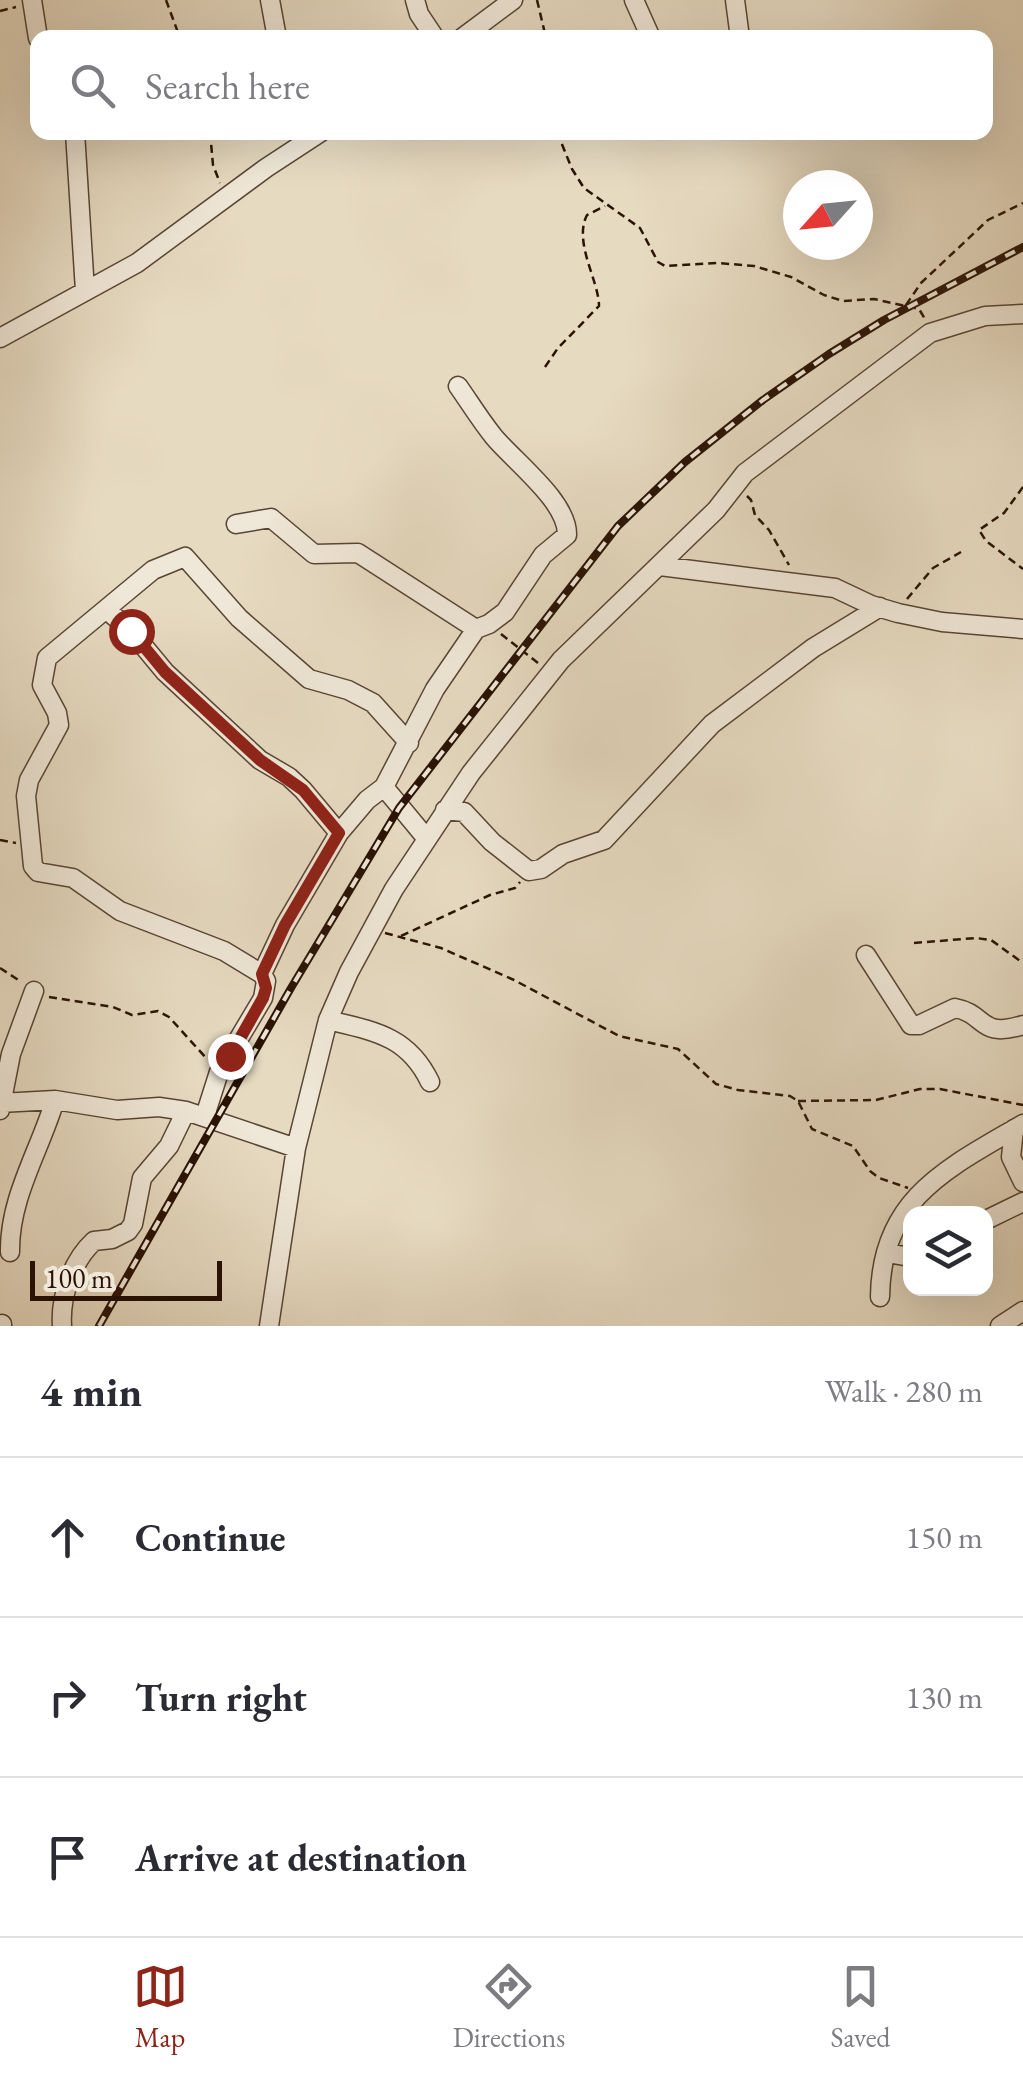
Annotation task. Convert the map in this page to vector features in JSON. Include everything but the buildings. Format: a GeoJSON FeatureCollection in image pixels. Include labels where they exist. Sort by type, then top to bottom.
{"type":"FeatureCollection","features":[{"type":"Feature","properties":{"kind":"street"},"geometry":{"type":"LineString","coordinates":[[270,0],[275,30]]}},
{"type":"Feature","properties":{"kind":"street"},"geometry":{"type":"LineString","coordinates":[[415,0],[418,14],[429,30]]}},
{"type":"Feature","properties":{"kind":"street"},"geometry":{"type":"LineString","coordinates":[[473,30],[513,0]]}},
{"type":"Feature","properties":{"kind":"street"},"geometry":{"type":"LineString","coordinates":[[634,0],[648,30]]}},
{"type":"Feature","properties":{"kind":"street"},"geometry":{"type":"LineString","coordinates":[[736,0],[739,30]]}},
{"type":"Feature","properties":{"kind":"street"},"geometry":{"type":"LineString","coordinates":[[32,1],[37,30]]}},
{"type":"Feature","properties":{"kind":"street"},"geometry":{"type":"LineString","coordinates":[[76,140],[86,291]]}},
{"type":"Feature","properties":{"kind":"street"},"geometry":{"type":"LineString","coordinates":[[0,338],[137,263],[306,140]]}},
{"type":"Feature","properties":{"kind":"street"},"geometry":{"type":"LineString","coordinates":[[269,1326],[296,1148],[328,1020],[394,889],[471,772],[559,663],[660,566],[745,473],[930,333],[984,316],[1023,314]]}},
{"type":"Feature","properties":{"kind":"street"},"geometry":{"type":"LineString","coordinates":[[205,1116],[219,1072],[263,998],[266,988],[262,974],[285,925],[339,833],[384,786],[435,689],[483,627],[505,612],[543,555],[568,536],[568,527],[542,488],[498,442],[458,386]]}},
{"type":"Feature","properties":{"kind":"street"},"geometry":{"type":"LineString","coordinates":[[236,524],[271,518],[314,554],[358,553],[483,627]]}},
{"type":"Feature","properties":{"kind":"street"},"geometry":{"type":"LineString","coordinates":[[262,974],[224,951],[120,911],[73,878],[38,872],[33,866],[26,796],[29,780],[59,725],[42,685],[48,658],[153,570],[185,557],[239,618],[309,679],[348,690],[373,703],[409,742]]}},
{"type":"Feature","properties":{"kind":"street"},"geometry":{"type":"LineString","coordinates":[[660,566],[835,588],[889,610],[942,622],[1023,629]]}},
{"type":"Feature","properties":{"kind":"street"},"geometry":{"type":"LineString","coordinates":[[107,610],[131,631],[165,672],[260,760],[303,790],[339,833]]}},
{"type":"Feature","properties":{"kind":"street"},"geometry":{"type":"LineString","coordinates":[[445,810],[464,812],[492,842],[528,871],[604,840],[712,724],[813,648],[889,610]]}},
{"type":"Feature","properties":{"kind":"street"},"geometry":{"type":"LineString","coordinates":[[384,786],[427,839]]}},
{"type":"Feature","properties":{"kind":"street"},"geometry":{"type":"LineString","coordinates":[[866,954],[910,1024],[919,1025],[962,1008],[990,1029],[1009,1030],[1023,1025]]}},
{"type":"Feature","properties":{"kind":"street"},"geometry":{"type":"LineString","coordinates":[[34,992],[11,1054],[1,1105],[55,1100],[117,1110],[159,1107],[205,1116],[296,1148]]}},
{"type":"Feature","properties":{"kind":"street"},"geometry":{"type":"LineString","coordinates":[[328,1020],[400,1044],[419,1060],[430,1082]]}},
{"type":"Feature","properties":{"kind":"street"},"geometry":{"type":"LineString","coordinates":[[10,1252],[10,1234],[22,1184],[42,1142],[55,1100]]}},
{"type":"Feature","properties":{"kind":"street"},"geometry":{"type":"LineString","coordinates":[[62,1326],[66,1290],[81,1257],[94,1241],[112,1239],[128,1231],[133,1224],[142,1178],[169,1146],[186,1111]]}},
{"type":"Feature","properties":{"kind":"street"},"geometry":{"type":"LineString","coordinates":[[880,1297],[887,1253],[898,1220],[918,1192],[996,1137],[1019,1126]]}},
{"type":"Feature","properties":{"kind":"street"},"geometry":{"type":"LineString","coordinates":[[1019,1126],[1011,1157],[1023,1182]]}},
{"type":"Feature","properties":{"kind":"street"},"geometry":{"type":"LineString","coordinates":[[993,1217],[1023,1202]]}},
{"type":"Feature","properties":{"kind":"street"},"geometry":{"type":"LineString","coordinates":[[887,1253],[903,1256]]}},
{"type":"Feature","properties":{"kind":"street"},"geometry":{"type":"LineString","coordinates":[[1000,1326],[1023,1311]]}},
{"type":"Feature","properties":{"kind":"path"},"geometry":{"type":"LineString","coordinates":[[166,0],[177,30]]}},
{"type":"Feature","properties":{"kind":"path"},"geometry":{"type":"LineString","coordinates":[[537,0],[544,30]]}},
{"type":"Feature","properties":{"kind":"path"},"geometry":{"type":"LineString","coordinates":[[0,11],[32,1]]}},
{"type":"Feature","properties":{"kind":"path"},"geometry":{"type":"LineString","coordinates":[[211,140],[213,165],[226,198]]}},
{"type":"Feature","properties":{"kind":"path"},"geometry":{"type":"LineString","coordinates":[[560,140],[584,188],[640,228],[658,262],[666,266],[754,266],[791,277],[824,296],[843,301],[874,299],[919,309],[930,333]]}},
{"type":"Feature","properties":{"kind":"path"},"geometry":{"type":"LineString","coordinates":[[905,306],[921,283],[988,220],[1023,203]]}},
{"type":"Feature","properties":{"kind":"path"},"geometry":{"type":"LineString","coordinates":[[545,367],[558,348],[600,306],[591,280],[583,226],[587,215],[608,204]]}},
{"type":"Feature","properties":{"kind":"path"},"geometry":{"type":"LineString","coordinates":[[1023,487],[1004,513],[979,530],[1023,569]]}},
{"type":"Feature","properties":{"kind":"path"},"geometry":{"type":"LineString","coordinates":[[735,488],[751,500],[755,515],[800,582]]}},
{"type":"Feature","properties":{"kind":"path"},"geometry":{"type":"LineString","coordinates":[[889,610],[933,568],[961,552]]}},
{"type":"Feature","properties":{"kind":"path"},"geometry":{"type":"LineString","coordinates":[[483,627],[539,664],[559,663]]}},
{"type":"Feature","properties":{"kind":"path"},"geometry":{"type":"LineString","coordinates":[[399,936],[490,895],[515,888],[528,871]]}},
{"type":"Feature","properties":{"kind":"path"},"geometry":{"type":"LineString","coordinates":[[372,930],[441,948],[514,980],[619,1036],[678,1049],[716,1084],[790,1096],[798,1101],[812,1129],[853,1146],[879,1178],[918,1192]]}},
{"type":"Feature","properties":{"kind":"path"},"geometry":{"type":"LineString","coordinates":[[914,942],[991,940],[1023,964]]}},
{"type":"Feature","properties":{"kind":"path"},"geometry":{"type":"LineString","coordinates":[[0,968],[34,992],[50,997],[114,1007],[132,1014],[164,1014],[219,1072]]}},
{"type":"Feature","properties":{"kind":"path"},"geometry":{"type":"LineString","coordinates":[[798,1101],[876,1100],[920,1089],[940,1089],[1023,1105]]}},
{"type":"Feature","properties":{"kind":"railway"},"geometry":{"type":"LineString","coordinates":[[99,1326],[291,988],[399,808],[618,526],[685,462],[829,354],[884,320],[1023,247]]}},
{"type":"Feature","properties":{"kind":"route"},"geometry":{"type":"LineString","coordinates":[[131,631],[165,672],[260,760],[303,790],[339,833],[285,925],[262,974],[266,981],[263,998],[230,1056]]}}]}
